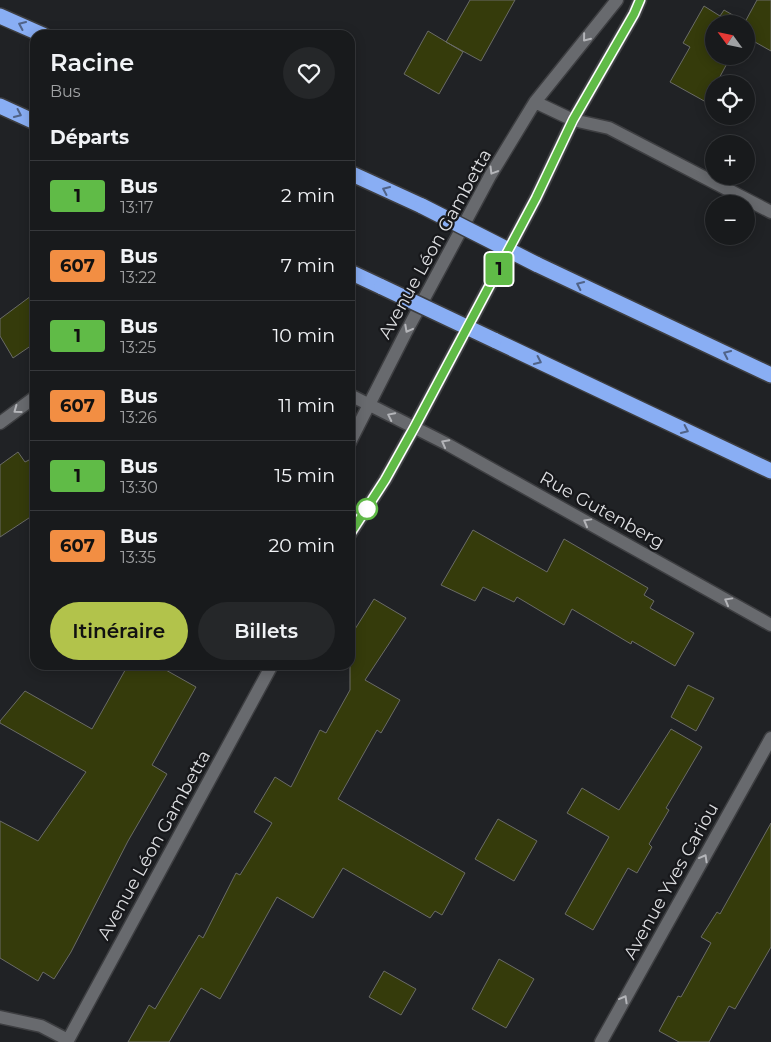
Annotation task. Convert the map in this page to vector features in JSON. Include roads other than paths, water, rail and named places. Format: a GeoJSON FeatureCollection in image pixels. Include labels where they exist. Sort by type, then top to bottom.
{"type":"FeatureCollection","features":[{"type":"Feature","properties":{"kind":"highway"},"geometry":{"type":"LineString","coordinates":[[0,16],[32,30]]}},
{"type":"Feature","properties":{"kind":"highway"},"geometry":{"type":"LineString","coordinates":[[0,106],[30,120]]}},
{"type":"Feature","properties":{"kind":"highway"},"geometry":{"type":"LineString","coordinates":[[355,175],[422,206],[536,264],[771,375]]}},
{"type":"Feature","properties":{"kind":"highway"},"geometry":{"type":"LineString","coordinates":[[355,274],[771,471]]}},
{"type":"Feature","properties":{"kind":"street","name":"Avenue Léon Gambetta"},"geometry":{"type":"LineString","coordinates":[[355,431],[490,176],[535,102],[617,0]]}},
{"type":"Feature","properties":{"kind":"street"},"geometry":{"type":"LineString","coordinates":[[355,526],[385,480],[414,428],[536,198],[573,120],[634,14],[640,0]]}},
{"type":"Feature","properties":{"kind":"street"},"geometry":{"type":"LineString","coordinates":[[535,102],[573,120],[609,128],[771,212]]}},
{"type":"Feature","properties":{"kind":"street"},"geometry":{"type":"LineString","coordinates":[[355,398],[414,428]]}},
{"type":"Feature","properties":{"kind":"street"},"geometry":{"type":"LineString","coordinates":[[0,423],[30,401]]}},
{"type":"Feature","properties":{"kind":"street","name":"Rue Gutenberg"},"geometry":{"type":"LineString","coordinates":[[414,428],[771,625]]}},
{"type":"Feature","properties":{"kind":"street","name":"Avenue Léon Gambetta"},"geometry":{"type":"LineString","coordinates":[[67,1041],[269,670]]}},
{"type":"Feature","properties":{"kind":"street","name":"Avenue Yves Cariou"},"geometry":{"type":"LineString","coordinates":[[600,1042],[771,738]]}},
{"type":"Feature","properties":{"kind":"street"},"geometry":{"type":"LineString","coordinates":[[0,1017],[41,1026],[67,1041]]}}]}
